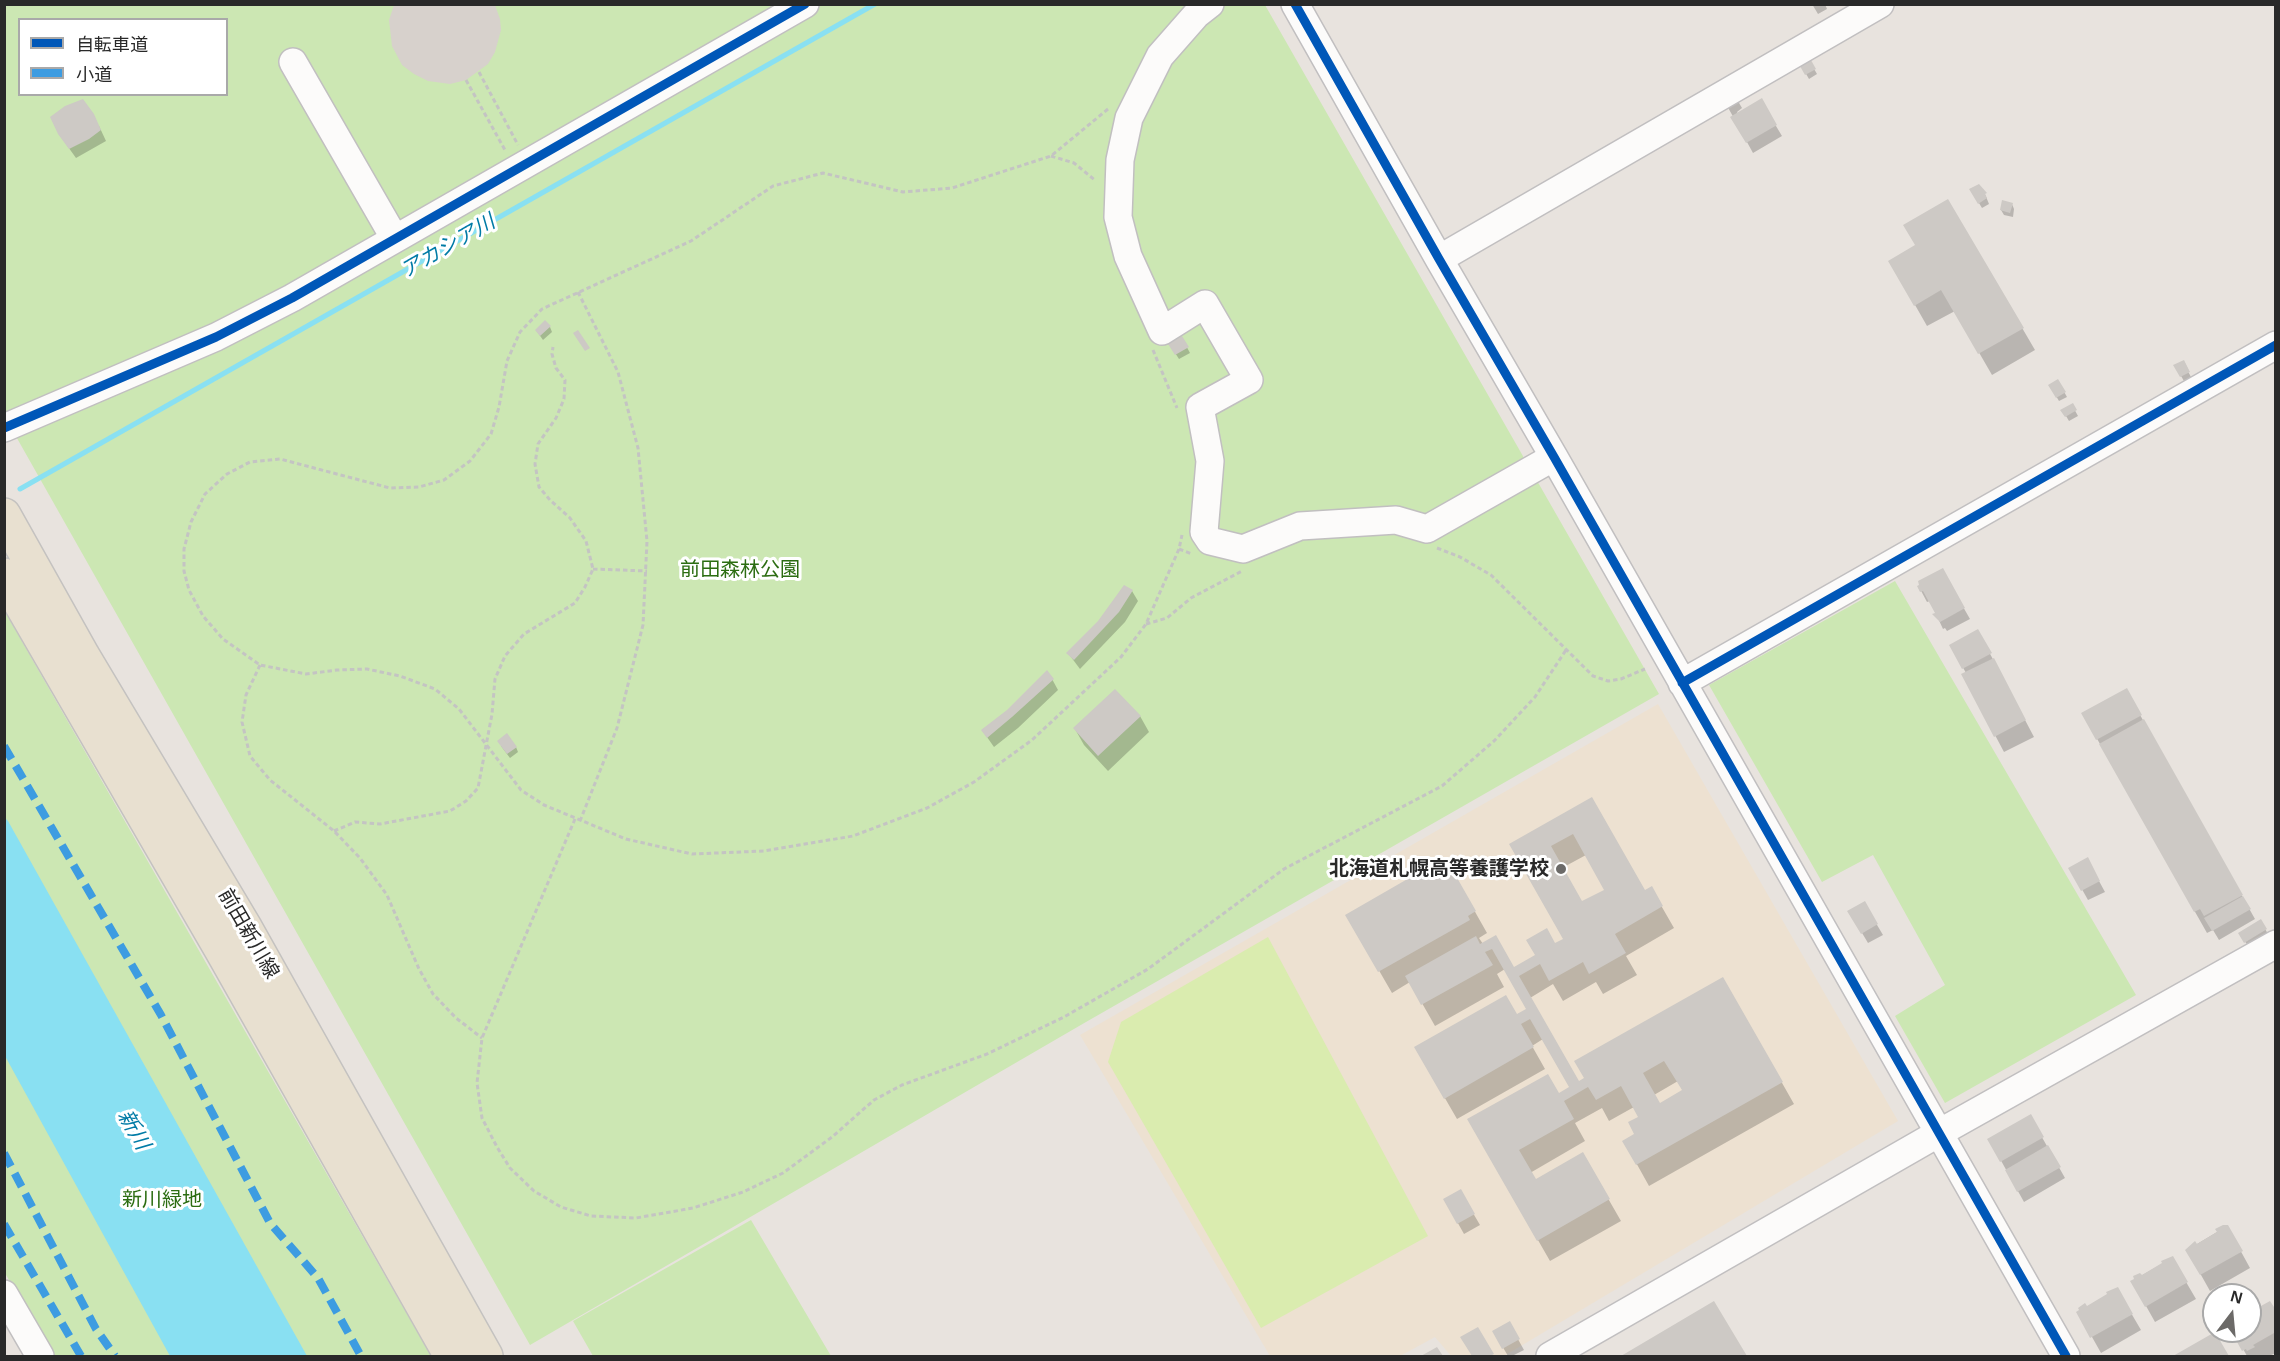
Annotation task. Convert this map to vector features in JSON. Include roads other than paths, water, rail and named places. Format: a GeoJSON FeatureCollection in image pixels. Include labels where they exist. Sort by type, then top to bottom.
{"type":"FeatureCollection","features":[{"type":"Feature","properties":{"kind":"main road","name":"前田新川線"},"geometry":{"type":"LineString","coordinates":[[4,515],[83,656],[246,929],[486,1356]]}},
{"type":"Feature","properties":{"kind":"main road","name":"前田新川線"},"geometry":{"type":"LineString","coordinates":[[4,575],[216,940],[451,1356]]}},
{"type":"Feature","properties":{"kind":"street"},"geometry":{"type":"LineString","coordinates":[[4,428],[216,337],[292,298],[805,4]]}},
{"type":"Feature","properties":{"kind":"street"},"geometry":{"type":"LineString","coordinates":[[1210,4],[1196,15],[1160,56],[1129,118],[1119,160],[1118,217],[1128,256],[1162,331],[1205,304],[1249,380],[1200,407],[1210,461],[1204,532],[1210,542],[1243,549],[1300,526],[1396,520],[1427,529],[1554,457]]}},
{"type":"Feature","properties":{"kind":"street"},"geometry":{"type":"LineString","coordinates":[[1295,4],[2066,1356]]}},
{"type":"Feature","properties":{"kind":"street"},"geometry":{"type":"LineString","coordinates":[[1439,259],[1880,4]]}},
{"type":"Feature","properties":{"kind":"street"},"geometry":{"type":"LineString","coordinates":[[292,62],[395,239]]}},
{"type":"Feature","properties":{"kind":"street"},"geometry":{"type":"LineString","coordinates":[[1682,683],[2276,345]]}},
{"type":"Feature","properties":{"kind":"street"},"geometry":{"type":"LineString","coordinates":[[1550,1356],[1939,1133],[2276,944]]}},
{"type":"Feature","properties":{"kind":"street"},"geometry":{"type":"LineString","coordinates":[[4,1294],[40,1356]]}},
{"type":"Feature","properties":{"kind":"water","name":"新川"},"geometry":{"type":"Polygon","coordinates":[[[4,817],[307,1356],[170,1356],[5,1056],[4,817]]]}},
{"type":"Feature","properties":{"kind":"waterway","name":"アカシア川"},"geometry":{"type":"LineString","coordinates":[[20,489],[875,4]]}},
{"type":"Feature","properties":{"kind":"place","name":"北海道札幌高等養護学校"},"geometry":{"type":"Point","coordinates":[1561,869]}},
{"type":"Feature","properties":{"kind":"park label","name":"前田森林公園"},"geometry":{"type":"Point","coordinates":[740,570]}},
{"type":"Feature","properties":{"kind":"park label","name":"新川緑地"},"geometry":{"type":"Point","coordinates":[162,1200]}}]}
